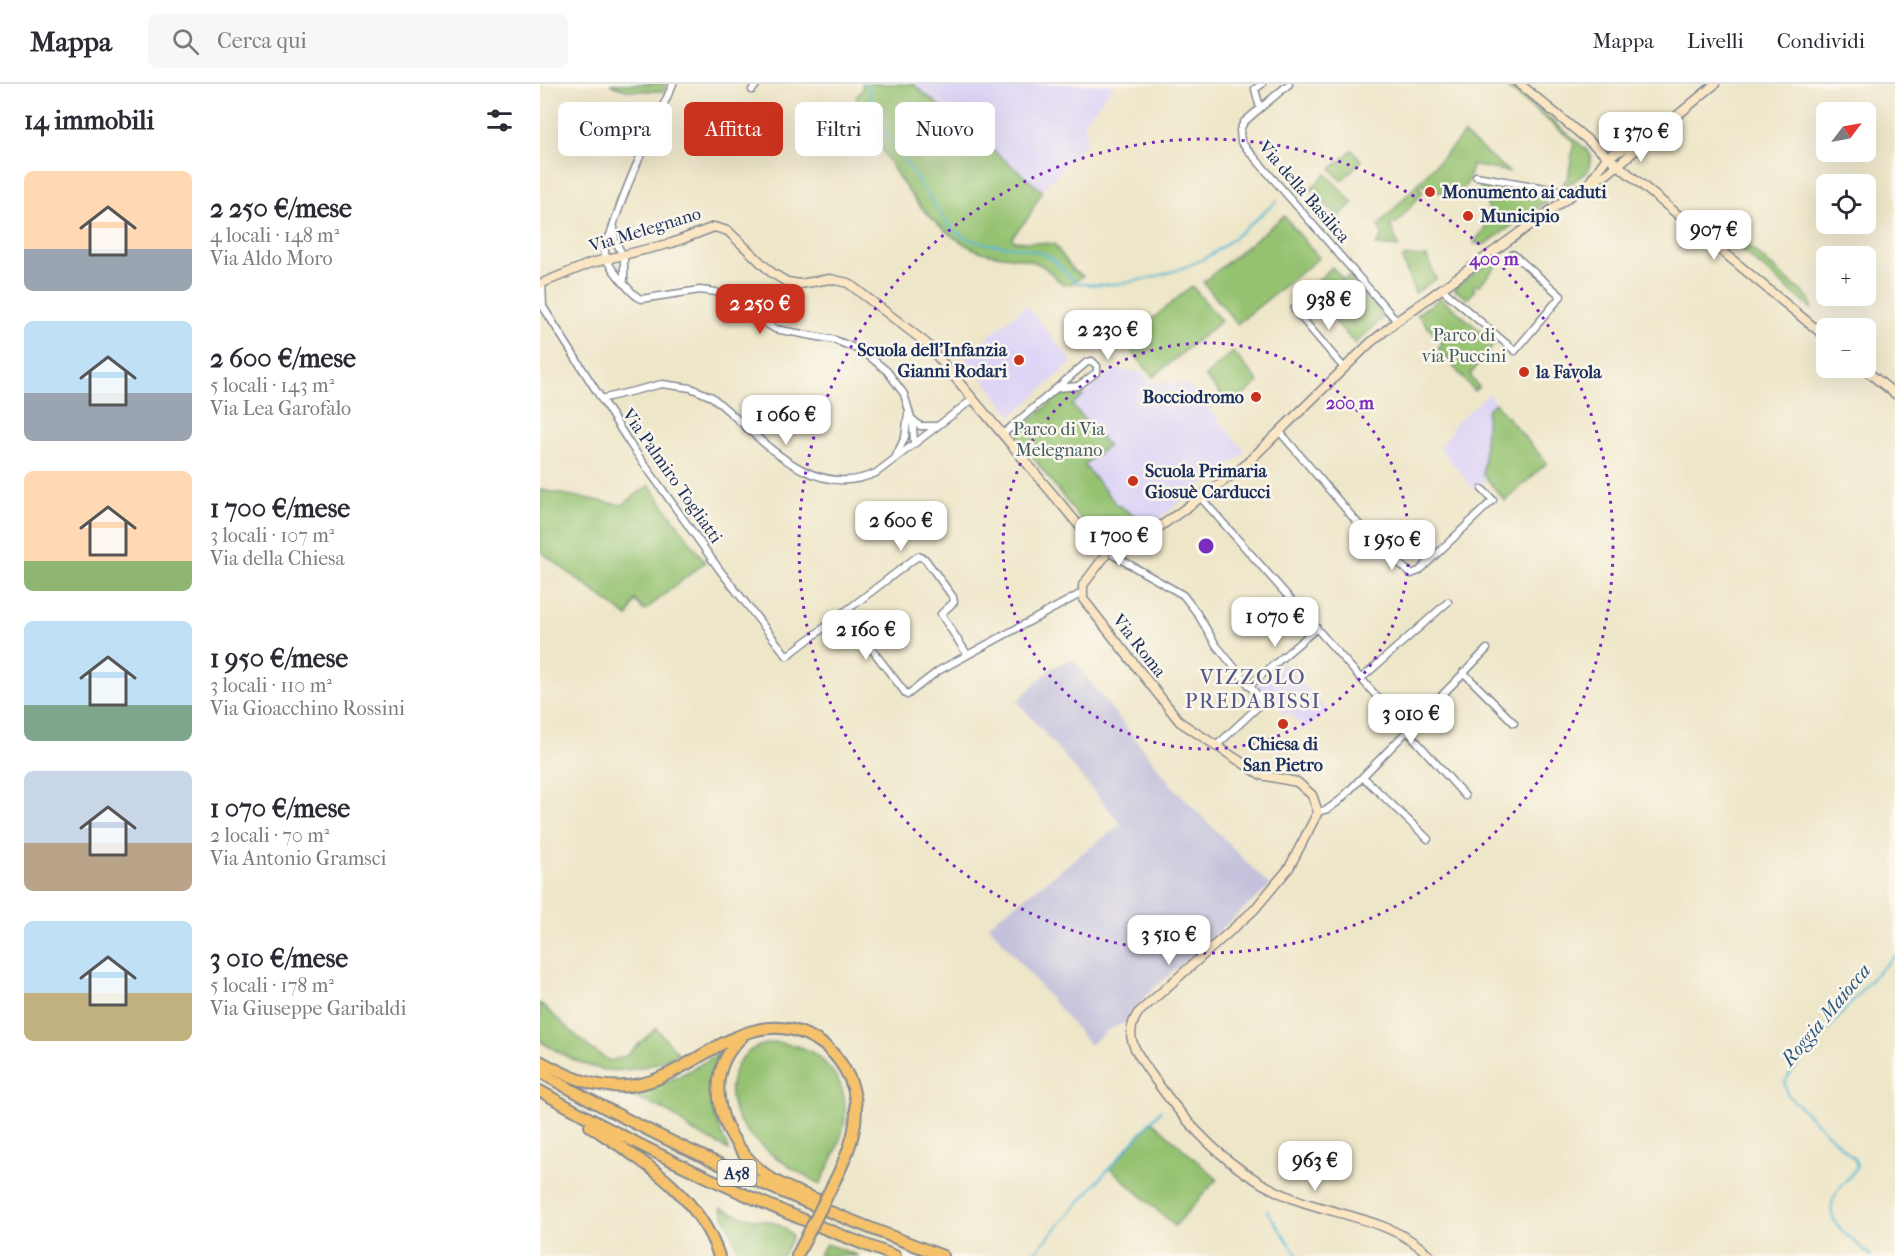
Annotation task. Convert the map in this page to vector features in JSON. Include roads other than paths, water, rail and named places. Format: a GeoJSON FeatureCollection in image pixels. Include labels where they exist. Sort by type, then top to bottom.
{"type":"FeatureCollection","features":[{"type":"Feature","properties":{"kind":"highway"},"geometry":{"type":"LineString","coordinates":[[540,1061],[580,1081],[608,1086],[635,1085],[663,1077],[746,1034],[764,1028],[803,1033],[828,1049],[846,1070],[855,1098],[856,1124],[848,1154],[797,1256]]}},
{"type":"Feature","properties":{"kind":"highway","name":"A58"},"geometry":{"type":"LineString","coordinates":[[746,1034],[724,1061],[718,1085],[722,1115],[743,1154],[780,1184],[902,1241]]}},
{"type":"Feature","properties":{"kind":"highway","name":"A58"},"geometry":{"type":"LineString","coordinates":[[540,1072],[626,1119],[752,1180],[943,1256]]}},
{"type":"Feature","properties":{"kind":"highway","name":"A58"},"geometry":{"type":"LineString","coordinates":[[540,1092],[666,1178],[692,1207],[718,1256]]}},
{"type":"Feature","properties":{"kind":"highway","name":"A58"},"geometry":{"type":"LineString","coordinates":[[540,1092],[696,1174],[804,1221],[895,1256]]}},
{"type":"Feature","properties":{"kind":"street"},"geometry":{"type":"LineString","coordinates":[[674,84],[614,220],[605,248],[606,259],[633,294],[646,300],[693,291],[716,292],[775,329],[846,343],[864,352],[887,371],[900,387],[911,418],[914,444]]}},
{"type":"Feature","properties":{"kind":"street"},"geometry":{"type":"LineString","coordinates":[[1260,108],[1255,89],[1262,84]]}},
{"type":"Feature","properties":{"kind":"street","name":"Via della Basilica"},"geometry":{"type":"LineString","coordinates":[[1289,84],[1244,122],[1240,130],[1241,142],[1397,321]]}},
{"type":"Feature","properties":{"kind":"street"},"geometry":{"type":"LineString","coordinates":[[1520,84],[1816,329]]}},
{"type":"Feature","properties":{"kind":"street"},"geometry":{"type":"LineString","coordinates":[[967,654],[941,614],[954,602],[953,597],[922,557],[915,557],[843,612],[907,695],[938,671],[967,654],[1082,593],[1084,583],[1108,553],[1133,546],[1243,467],[1344,368],[1397,321],[1587,184],[1619,165],[1644,141],[1715,84]]}},
{"type":"Feature","properties":{"kind":"street"},"geometry":{"type":"LineString","coordinates":[[1587,184],[1608,156],[1644,141]]}},
{"type":"Feature","properties":{"kind":"street"},"geometry":{"type":"LineString","coordinates":[[1476,176],[1575,193]]}},
{"type":"Feature","properties":{"kind":"street"},"geometry":{"type":"LineString","coordinates":[[614,220],[615,240],[624,255],[624,283]]}},
{"type":"Feature","properties":{"kind":"street","name":"Via Melegnano"},"geometry":{"type":"LineString","coordinates":[[541,283],[606,259],[679,240],[707,228],[723,229],[784,281],[798,284],[836,280],[857,288],[888,315],[919,336],[1092,541],[1108,553]]}},
{"type":"Feature","properties":{"kind":"street"},"geometry":{"type":"LineString","coordinates":[[1442,289],[1515,351],[1561,296],[1513,254]]}},
{"type":"Feature","properties":{"kind":"street","name":"Via Palmiro Togliatti"},"geometry":{"type":"LineString","coordinates":[[541,283],[542,304],[601,399],[701,545],[787,656],[843,612]]}},
{"type":"Feature","properties":{"kind":"street"},"geometry":{"type":"LineString","coordinates":[[1294,309],[1344,368]]}},
{"type":"Feature","properties":{"kind":"street"},"geometry":{"type":"LineString","coordinates":[[1003,434],[1087,362],[1092,361],[1097,366],[1097,372],[1081,385],[1058,388]]}},
{"type":"Feature","properties":{"kind":"street"},"geometry":{"type":"LineString","coordinates":[[1875,378],[1895,394]]}},
{"type":"Feature","properties":{"kind":"street"},"geometry":{"type":"LineString","coordinates":[[601,399],[662,384],[700,390],[718,401],[785,461],[821,478],[861,478],[876,473],[973,399]]}},
{"type":"Feature","properties":{"kind":"street"},"geometry":{"type":"LineString","coordinates":[[893,460],[907,430],[908,408]]}},
{"type":"Feature","properties":{"kind":"street"},"geometry":{"type":"LineString","coordinates":[[911,418],[924,428],[938,425]]}},
{"type":"Feature","properties":{"kind":"street"},"geometry":{"type":"LineString","coordinates":[[907,430],[914,444]]}},
{"type":"Feature","properties":{"kind":"street"},"geometry":{"type":"LineString","coordinates":[[1280,432],[1367,534],[1411,574],[1419,571],[1493,500],[1482,489]]}},
{"type":"Feature","properties":{"kind":"street"},"geometry":{"type":"LineString","coordinates":[[1201,498],[1465,796]]}},
{"type":"Feature","properties":{"kind":"street"},"geometry":{"type":"LineString","coordinates":[[1108,553],[1183,595],[1216,645],[1263,702],[1215,747]]}},
{"type":"Feature","properties":{"kind":"street","name":"Via Roma"},"geometry":{"type":"LineString","coordinates":[[1082,593],[1104,628],[1168,710],[1183,725],[1261,775],[1297,782],[1312,795],[1318,812]]}},
{"type":"Feature","properties":{"kind":"street"},"geometry":{"type":"LineString","coordinates":[[1362,678],[1448,602]]}},
{"type":"Feature","properties":{"kind":"street"},"geometry":{"type":"LineString","coordinates":[[1250,686],[1317,628]]}},
{"type":"Feature","properties":{"kind":"street"},"geometry":{"type":"LineString","coordinates":[[1430,1256],[1395,1232],[1295,1199],[1258,1182],[1229,1162],[1193,1127],[1135,1050],[1130,1038],[1131,1024],[1150,999],[1254,910],[1289,868],[1318,812],[1332,807],[1487,649]]}},
{"type":"Feature","properties":{"kind":"street"},"geometry":{"type":"LineString","coordinates":[[1463,672],[1514,723]]}},
{"type":"Feature","properties":{"kind":"street"},"geometry":{"type":"LineString","coordinates":[[1363,777],[1428,839]]}},
{"type":"Feature","properties":{"kind":"waterway"},"geometry":{"type":"LineString","coordinates":[[867,84],[879,124],[950,227],[972,240],[1021,248],[1046,255],[1077,283],[1092,285],[1128,282],[1182,268],[1221,248],[1277,201]]}},
{"type":"Feature","properties":{"kind":"waterway","name":"Roggia Maiocca"},"geometry":{"type":"LineString","coordinates":[[1871,1256],[1838,1227],[1831,1210],[1839,1189],[1857,1167],[1855,1160],[1787,1094],[1785,1083],[1789,1075],[1874,976],[1895,956]]}},
{"type":"Feature","properties":{"kind":"waterway"},"geometry":{"type":"LineString","coordinates":[[1022,1256],[1036,1251],[1161,1110]]}},
{"type":"Feature","properties":{"kind":"waterway"},"geometry":{"type":"LineString","coordinates":[[1267,1211],[1298,1256]]}},
{"type":"Feature","properties":{"kind":"place","name":"Monumento ai caduti"},"geometry":{"type":"Point","coordinates":[1430,192]}},
{"type":"Feature","properties":{"kind":"place","name":"Municipio"},"geometry":{"type":"Point","coordinates":[1468,216]}},
{"type":"Feature","properties":{"kind":"place","name":"Scuola dell'Infanzia Gianni Rodari"},"geometry":{"type":"Point","coordinates":[1019,360]}},
{"type":"Feature","properties":{"kind":"place","name":"la Favola"},"geometry":{"type":"Point","coordinates":[1524,372]}},
{"type":"Feature","properties":{"kind":"place","name":"Bocciodromo"},"geometry":{"type":"Point","coordinates":[1256,397]}},
{"type":"Feature","properties":{"kind":"place","name":"Scuola Primaria Giosuè Carducci"},"geometry":{"type":"Point","coordinates":[1133,481]}},
{"type":"Feature","properties":{"kind":"place","name":"Chiesa di San Pietro"},"geometry":{"type":"Point","coordinates":[1283,724]}},
{"type":"Feature","properties":{"kind":"district","name":"VIZZOLO PREDABISSI"},"geometry":{"type":"Point","coordinates":[1253,689]}},
{"type":"Feature","properties":{"kind":"park label","name":"Parco di via Puccini"},"geometry":{"type":"Point","coordinates":[1464,345]}},
{"type":"Feature","properties":{"kind":"park label","name":"Parco di Via Melegnano"},"geometry":{"type":"Point","coordinates":[1059,439]}}]}
